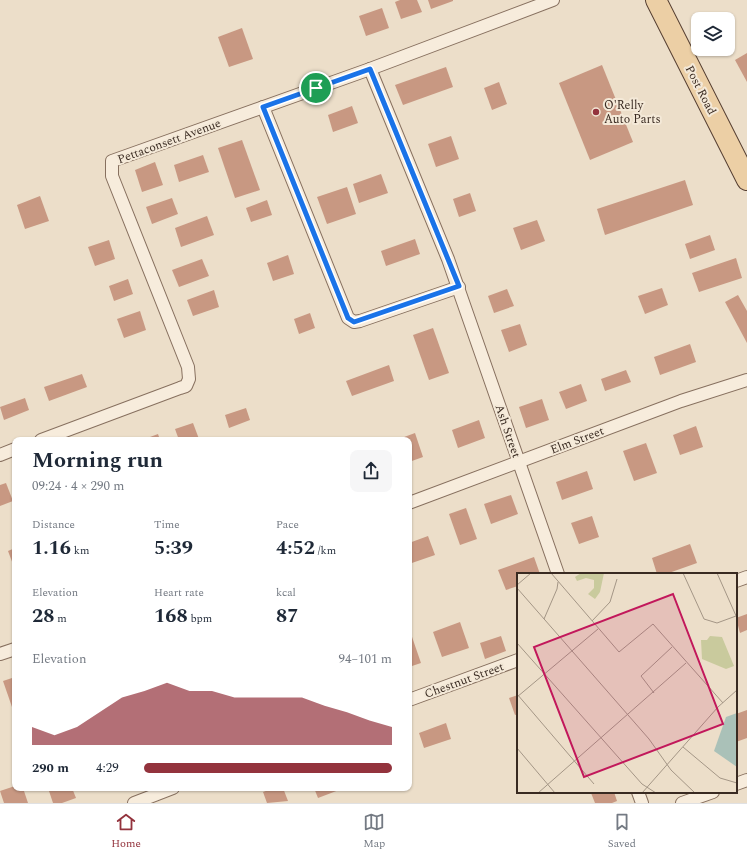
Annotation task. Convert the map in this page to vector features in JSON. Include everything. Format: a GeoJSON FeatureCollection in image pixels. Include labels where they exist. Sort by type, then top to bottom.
{"type":"FeatureCollection","features":[{"type":"Feature","properties":{"kind":"main road","name":"Post Road"},"geometry":{"type":"LineString","coordinates":[[656,0],[747,180]]}},
{"type":"Feature","properties":{"kind":"street","name":"Pettaconsett Avenue"},"geometry":{"type":"LineString","coordinates":[[49,437],[186,386],[189,379],[188,367],[112,176],[112,161],[370,69],[553,0]]}},
{"type":"Feature","properties":{"kind":"street","name":"Ash Street"},"geometry":{"type":"LineString","coordinates":[[370,69],[459,286],[518,462],[558,573]]}},
{"type":"Feature","properties":{"kind":"street"},"geometry":{"type":"LineString","coordinates":[[263,107],[348,318],[354,322],[360,321],[459,286]]}},
{"type":"Feature","properties":{"kind":"street","name":"Elm Street"},"geometry":{"type":"LineString","coordinates":[[412,502],[681,401],[747,380]]}},
{"type":"Feature","properties":{"kind":"street"},"geometry":{"type":"LineString","coordinates":[[0,455],[12,451]]}},
{"type":"Feature","properties":{"kind":"street"},"geometry":{"type":"LineString","coordinates":[[737,580],[747,576]]}},
{"type":"Feature","properties":{"kind":"street"},"geometry":{"type":"LineString","coordinates":[[0,654],[12,650]]}},
{"type":"Feature","properties":{"kind":"street","name":"Chestnut Street"},"geometry":{"type":"LineString","coordinates":[[412,699],[517,660]]}},
{"type":"Feature","properties":{"kind":"street"},"geometry":{"type":"LineString","coordinates":[[737,784],[747,780]]}},
{"type":"Feature","properties":{"kind":"street"},"geometry":{"type":"LineString","coordinates":[[134,803],[164,791]]}},
{"type":"Feature","properties":{"kind":"street"},"geometry":{"type":"LineString","coordinates":[[638,793],[642,803]]}},
{"type":"Feature","properties":{"kind":"street"},"geometry":{"type":"LineString","coordinates":[[682,803],[710,793]]}},
{"type":"Feature","properties":{"kind":"building"},"geometry":{"type":"Polygon","coordinates":[[[400,0],[417,0],[422,12],[401,19],[395,2],[400,0]]]}},
{"type":"Feature","properties":{"kind":"building"},"geometry":{"type":"Polygon","coordinates":[[[428,0],[453,0],[453,1],[431,9],[428,0]]]}},
{"type":"Feature","properties":{"kind":"building"},"geometry":{"type":"Polygon","coordinates":[[[382,8],[389,28],[366,36],[359,16],[382,8]]]}},
{"type":"Feature","properties":{"kind":"building"},"geometry":{"type":"Polygon","coordinates":[[[242,28],[253,59],[229,67],[218,37],[242,28]]]}},
{"type":"Feature","properties":{"kind":"building"},"geometry":{"type":"Polygon","coordinates":[[[747,53],[747,82],[735,60],[747,53]]]}},
{"type":"Feature","properties":{"kind":"building","name":"O'Relly Auto Parts"},"geometry":{"type":"Polygon","coordinates":[[[602,65],[633,142],[590,160],[559,83],[602,65]]]}},
{"type":"Feature","properties":{"kind":"building"},"geometry":{"type":"Polygon","coordinates":[[[446,67],[453,87],[403,105],[395,85],[446,67]]]}},
{"type":"Feature","properties":{"kind":"building"},"geometry":{"type":"Polygon","coordinates":[[[499,82],[507,104],[492,110],[484,88],[499,82]]]}},
{"type":"Feature","properties":{"kind":"building"},"geometry":{"type":"Polygon","coordinates":[[[352,106],[358,123],[333,132],[328,115],[352,106]]]}},
{"type":"Feature","properties":{"kind":"building"},"geometry":{"type":"Polygon","coordinates":[[[451,136],[459,159],[436,167],[428,144],[451,136]]]}},
{"type":"Feature","properties":{"kind":"building"},"geometry":{"type":"Polygon","coordinates":[[[242,140],[260,190],[235,198],[218,148],[242,140]]]}},
{"type":"Feature","properties":{"kind":"building"},"geometry":{"type":"Polygon","coordinates":[[[203,155],[209,172],[179,182],[174,165],[203,155]]]}},
{"type":"Feature","properties":{"kind":"building"},"geometry":{"type":"Polygon","coordinates":[[[155,162],[163,185],[142,192],[135,170],[155,162]]]}},
{"type":"Feature","properties":{"kind":"building"},"geometry":{"type":"Polygon","coordinates":[[[381,174],[388,193],[359,203],[353,184],[381,174]]]}},
{"type":"Feature","properties":{"kind":"building"},"geometry":{"type":"Polygon","coordinates":[[[685,180],[693,205],[605,235],[597,209],[685,180]]]}},
{"type":"Feature","properties":{"kind":"building"},"geometry":{"type":"Polygon","coordinates":[[[347,187],[356,214],[327,224],[317,197],[347,187]]]}},
{"type":"Feature","properties":{"kind":"building"},"geometry":{"type":"Polygon","coordinates":[[[470,193],[476,211],[459,217],[453,199],[470,193]]]}},
{"type":"Feature","properties":{"kind":"building"},"geometry":{"type":"Polygon","coordinates":[[[40,196],[49,221],[25,229],[17,205],[40,196]]]}},
{"type":"Feature","properties":{"kind":"building"},"geometry":{"type":"Polygon","coordinates":[[[172,198],[178,214],[152,224],[146,207],[172,198]]]}},
{"type":"Feature","properties":{"kind":"building"},"geometry":{"type":"Polygon","coordinates":[[[267,200],[272,215],[251,222],[246,208],[267,200]]]}},
{"type":"Feature","properties":{"kind":"building"},"geometry":{"type":"Polygon","coordinates":[[[207,216],[214,235],[181,247],[175,228],[207,216]]]}},
{"type":"Feature","properties":{"kind":"building"},"geometry":{"type":"Polygon","coordinates":[[[537,220],[545,241],[521,250],[513,228],[537,220]]]}},
{"type":"Feature","properties":{"kind":"building"},"geometry":{"type":"Polygon","coordinates":[[[710,235],[715,250],[690,259],[685,244],[710,235]]]}},
{"type":"Feature","properties":{"kind":"building"},"geometry":{"type":"Polygon","coordinates":[[[415,239],[420,254],[386,266],[381,251],[415,239]]]}},
{"type":"Feature","properties":{"kind":"building"},"geometry":{"type":"Polygon","coordinates":[[[109,240],[115,259],[95,266],[88,247],[109,240]]]}},
{"type":"Feature","properties":{"kind":"building"},"geometry":{"type":"Polygon","coordinates":[[[288,255],[294,274],[273,281],[267,263],[288,255]]]}},
{"type":"Feature","properties":{"kind":"building"},"geometry":{"type":"Polygon","coordinates":[[[736,258],[742,278],[699,292],[692,273],[736,258]]]}},
{"type":"Feature","properties":{"kind":"building"},"geometry":{"type":"Polygon","coordinates":[[[202,259],[209,276],[179,287],[172,270],[202,259]]]}},
{"type":"Feature","properties":{"kind":"building"},"geometry":{"type":"Polygon","coordinates":[[[128,279],[133,294],[114,301],[109,286],[128,279]]]}},
{"type":"Feature","properties":{"kind":"building"},"geometry":{"type":"Polygon","coordinates":[[[662,288],[668,305],[645,314],[638,296],[662,288]]]}},
{"type":"Feature","properties":{"kind":"building"},"geometry":{"type":"Polygon","coordinates":[[[507,289],[514,306],[494,313],[488,296],[507,289]]]}},
{"type":"Feature","properties":{"kind":"building"},"geometry":{"type":"Polygon","coordinates":[[[214,290],[219,307],[193,316],[187,300],[214,290]]]}},
{"type":"Feature","properties":{"kind":"building"},"geometry":{"type":"Polygon","coordinates":[[[738,295],[747,311],[747,343],[725,302],[738,295]]]}},
{"type":"Feature","properties":{"kind":"building"},"geometry":{"type":"Polygon","coordinates":[[[140,311],[146,330],[124,338],[117,319],[140,311]]]}},
{"type":"Feature","properties":{"kind":"building"},"geometry":{"type":"Polygon","coordinates":[[[310,313],[315,328],[299,334],[294,319],[310,313]]]}},
{"type":"Feature","properties":{"kind":"building"},"geometry":{"type":"Polygon","coordinates":[[[520,324],[527,345],[509,352],[501,330],[520,324]]]}},
{"type":"Feature","properties":{"kind":"building"},"geometry":{"type":"Polygon","coordinates":[[[433,328],[449,373],[429,380],[413,335],[433,328]]]}},
{"type":"Feature","properties":{"kind":"building"},"geometry":{"type":"Polygon","coordinates":[[[690,344],[696,362],[660,375],[654,357],[690,344]]]}},
{"type":"Feature","properties":{"kind":"building"},"geometry":{"type":"Polygon","coordinates":[[[389,365],[394,381],[352,396],[346,381],[389,365]]]}},
{"type":"Feature","properties":{"kind":"building"},"geometry":{"type":"Polygon","coordinates":[[[626,370],[631,382],[605,391],[601,379],[626,370]]]}},
{"type":"Feature","properties":{"kind":"building"},"geometry":{"type":"Polygon","coordinates":[[[82,374],[87,387],[49,401],[44,387],[82,374]]]}},
{"type":"Feature","properties":{"kind":"building"},"geometry":{"type":"Polygon","coordinates":[[[581,384],[587,401],[566,409],[559,392],[581,384]]]}},
{"type":"Feature","properties":{"kind":"building"},"geometry":{"type":"Polygon","coordinates":[[[25,398],[29,410],[4,420],[0,407],[25,398]]]}},
{"type":"Feature","properties":{"kind":"building"},"geometry":{"type":"Polygon","coordinates":[[[542,399],[549,420],[526,428],[519,407],[542,399]]]}},
{"type":"Feature","properties":{"kind":"building"},"geometry":{"type":"Polygon","coordinates":[[[246,408],[250,420],[229,428],[225,415],[246,408]]]}},
{"type":"Feature","properties":{"kind":"building"},"geometry":{"type":"Polygon","coordinates":[[[479,420],[485,438],[458,448],[452,430],[479,420]]]}},
{"type":"Feature","properties":{"kind":"building"},"geometry":{"type":"Polygon","coordinates":[[[193,423],[198,437],[178,437],[175,429],[193,423]]]}},
{"type":"Feature","properties":{"kind":"building"},"geometry":{"type":"Polygon","coordinates":[[[696,426],[703,447],[680,455],[673,435],[696,426]]]}},
{"type":"Feature","properties":{"kind":"building"},"geometry":{"type":"Polygon","coordinates":[[[415,433],[423,457],[412,461],[412,437],[404,437],[415,433]]]}},
{"type":"Feature","properties":{"kind":"building"},"geometry":{"type":"Polygon","coordinates":[[[158,434],[159,437],[150,437],[158,434]]]}},
{"type":"Feature","properties":{"kind":"building"},"geometry":{"type":"Polygon","coordinates":[[[646,443],[657,473],[634,481],[623,451],[646,443]]]}},
{"type":"Feature","properties":{"kind":"building"},"geometry":{"type":"Polygon","coordinates":[[[587,471],[593,489],[562,500],[556,482],[587,471]]]}},
{"type":"Feature","properties":{"kind":"building"},"geometry":{"type":"Polygon","coordinates":[[[6,483],[12,501],[0,506],[0,485],[6,483]]]}},
{"type":"Feature","properties":{"kind":"building"},"geometry":{"type":"Polygon","coordinates":[[[511,495],[518,514],[491,524],[484,504],[511,495]]]}},
{"type":"Feature","properties":{"kind":"building"},"geometry":{"type":"Polygon","coordinates":[[[466,508],[477,539],[460,545],[449,514],[466,508]]]}},
{"type":"Feature","properties":{"kind":"building"},"geometry":{"type":"Polygon","coordinates":[[[592,516],[599,537],[579,544],[571,523],[592,516]]]}},
{"type":"Feature","properties":{"kind":"building"},"geometry":{"type":"Polygon","coordinates":[[[428,536],[435,555],[412,563],[412,542],[428,536]]]}},
{"type":"Feature","properties":{"kind":"building"},"geometry":{"type":"Polygon","coordinates":[[[690,544],[697,563],[669,573],[657,573],[652,558],[690,544]]]}},
{"type":"Feature","properties":{"kind":"building"},"geometry":{"type":"Polygon","coordinates":[[[12,549],[12,562],[8,551],[12,549]]]}},
{"type":"Feature","properties":{"kind":"building"},"geometry":{"type":"Polygon","coordinates":[[[534,557],[540,573],[517,573],[517,586],[506,590],[498,570],[534,557]]]}},
{"type":"Feature","properties":{"kind":"building"},"geometry":{"type":"Polygon","coordinates":[[[747,614],[747,630],[740,633],[737,618],[747,614]]]}},
{"type":"Feature","properties":{"kind":"building"},"geometry":{"type":"Polygon","coordinates":[[[460,622],[469,648],[442,657],[433,632],[460,622]]]}},
{"type":"Feature","properties":{"kind":"building"},"geometry":{"type":"Polygon","coordinates":[[[501,636],[506,651],[485,659],[480,643],[501,636]]]}},
{"type":"Feature","properties":{"kind":"building"},"geometry":{"type":"Polygon","coordinates":[[[412,637],[421,663],[412,666],[412,637]]]}},
{"type":"Feature","properties":{"kind":"building"},"geometry":{"type":"Polygon","coordinates":[[[12,678],[12,707],[3,681],[12,678]]]}},
{"type":"Feature","properties":{"kind":"building"},"geometry":{"type":"Polygon","coordinates":[[[517,695],[517,714],[515,715],[509,698],[517,695]]]}},
{"type":"Feature","properties":{"kind":"building"},"geometry":{"type":"Polygon","coordinates":[[[747,710],[747,738],[737,742],[737,714],[747,710]]]}},
{"type":"Feature","properties":{"kind":"building"},"geometry":{"type":"Polygon","coordinates":[[[446,723],[451,739],[424,748],[419,733],[446,723]]]}},
{"type":"Feature","properties":{"kind":"building"},"geometry":{"type":"Polygon","coordinates":[[[12,787],[12,791],[24,791],[28,803],[4,803],[0,791],[12,787]]]}},
{"type":"Feature","properties":{"kind":"building"},"geometry":{"type":"Polygon","coordinates":[[[49,791],[73,791],[76,798],[62,803],[53,803],[49,791]]]}},
{"type":"Feature","properties":{"kind":"building"},"geometry":{"type":"Polygon","coordinates":[[[284,791],[288,801],[267,803],[263,792],[284,791]]]}},
{"type":"Feature","properties":{"kind":"building"},"geometry":{"type":"Polygon","coordinates":[[[315,791],[336,791],[318,798],[315,791]]]}},
{"type":"Feature","properties":{"kind":"building"},"geometry":{"type":"Polygon","coordinates":[[[591,793],[614,793],[617,801],[612,803],[595,803],[591,793]]]}},
{"type":"Feature","properties":{"kind":"place","name":"O'Relly Auto Parts"},"geometry":{"type":"Point","coordinates":[596,112]}},
{"type":"Feature","properties":{"kind":"route"},"geometry":{"type":"LineString","coordinates":[[370,69],[459,286],[360,321],[354,322],[348,318],[263,107],[316,88],[370,69]]}}]}
